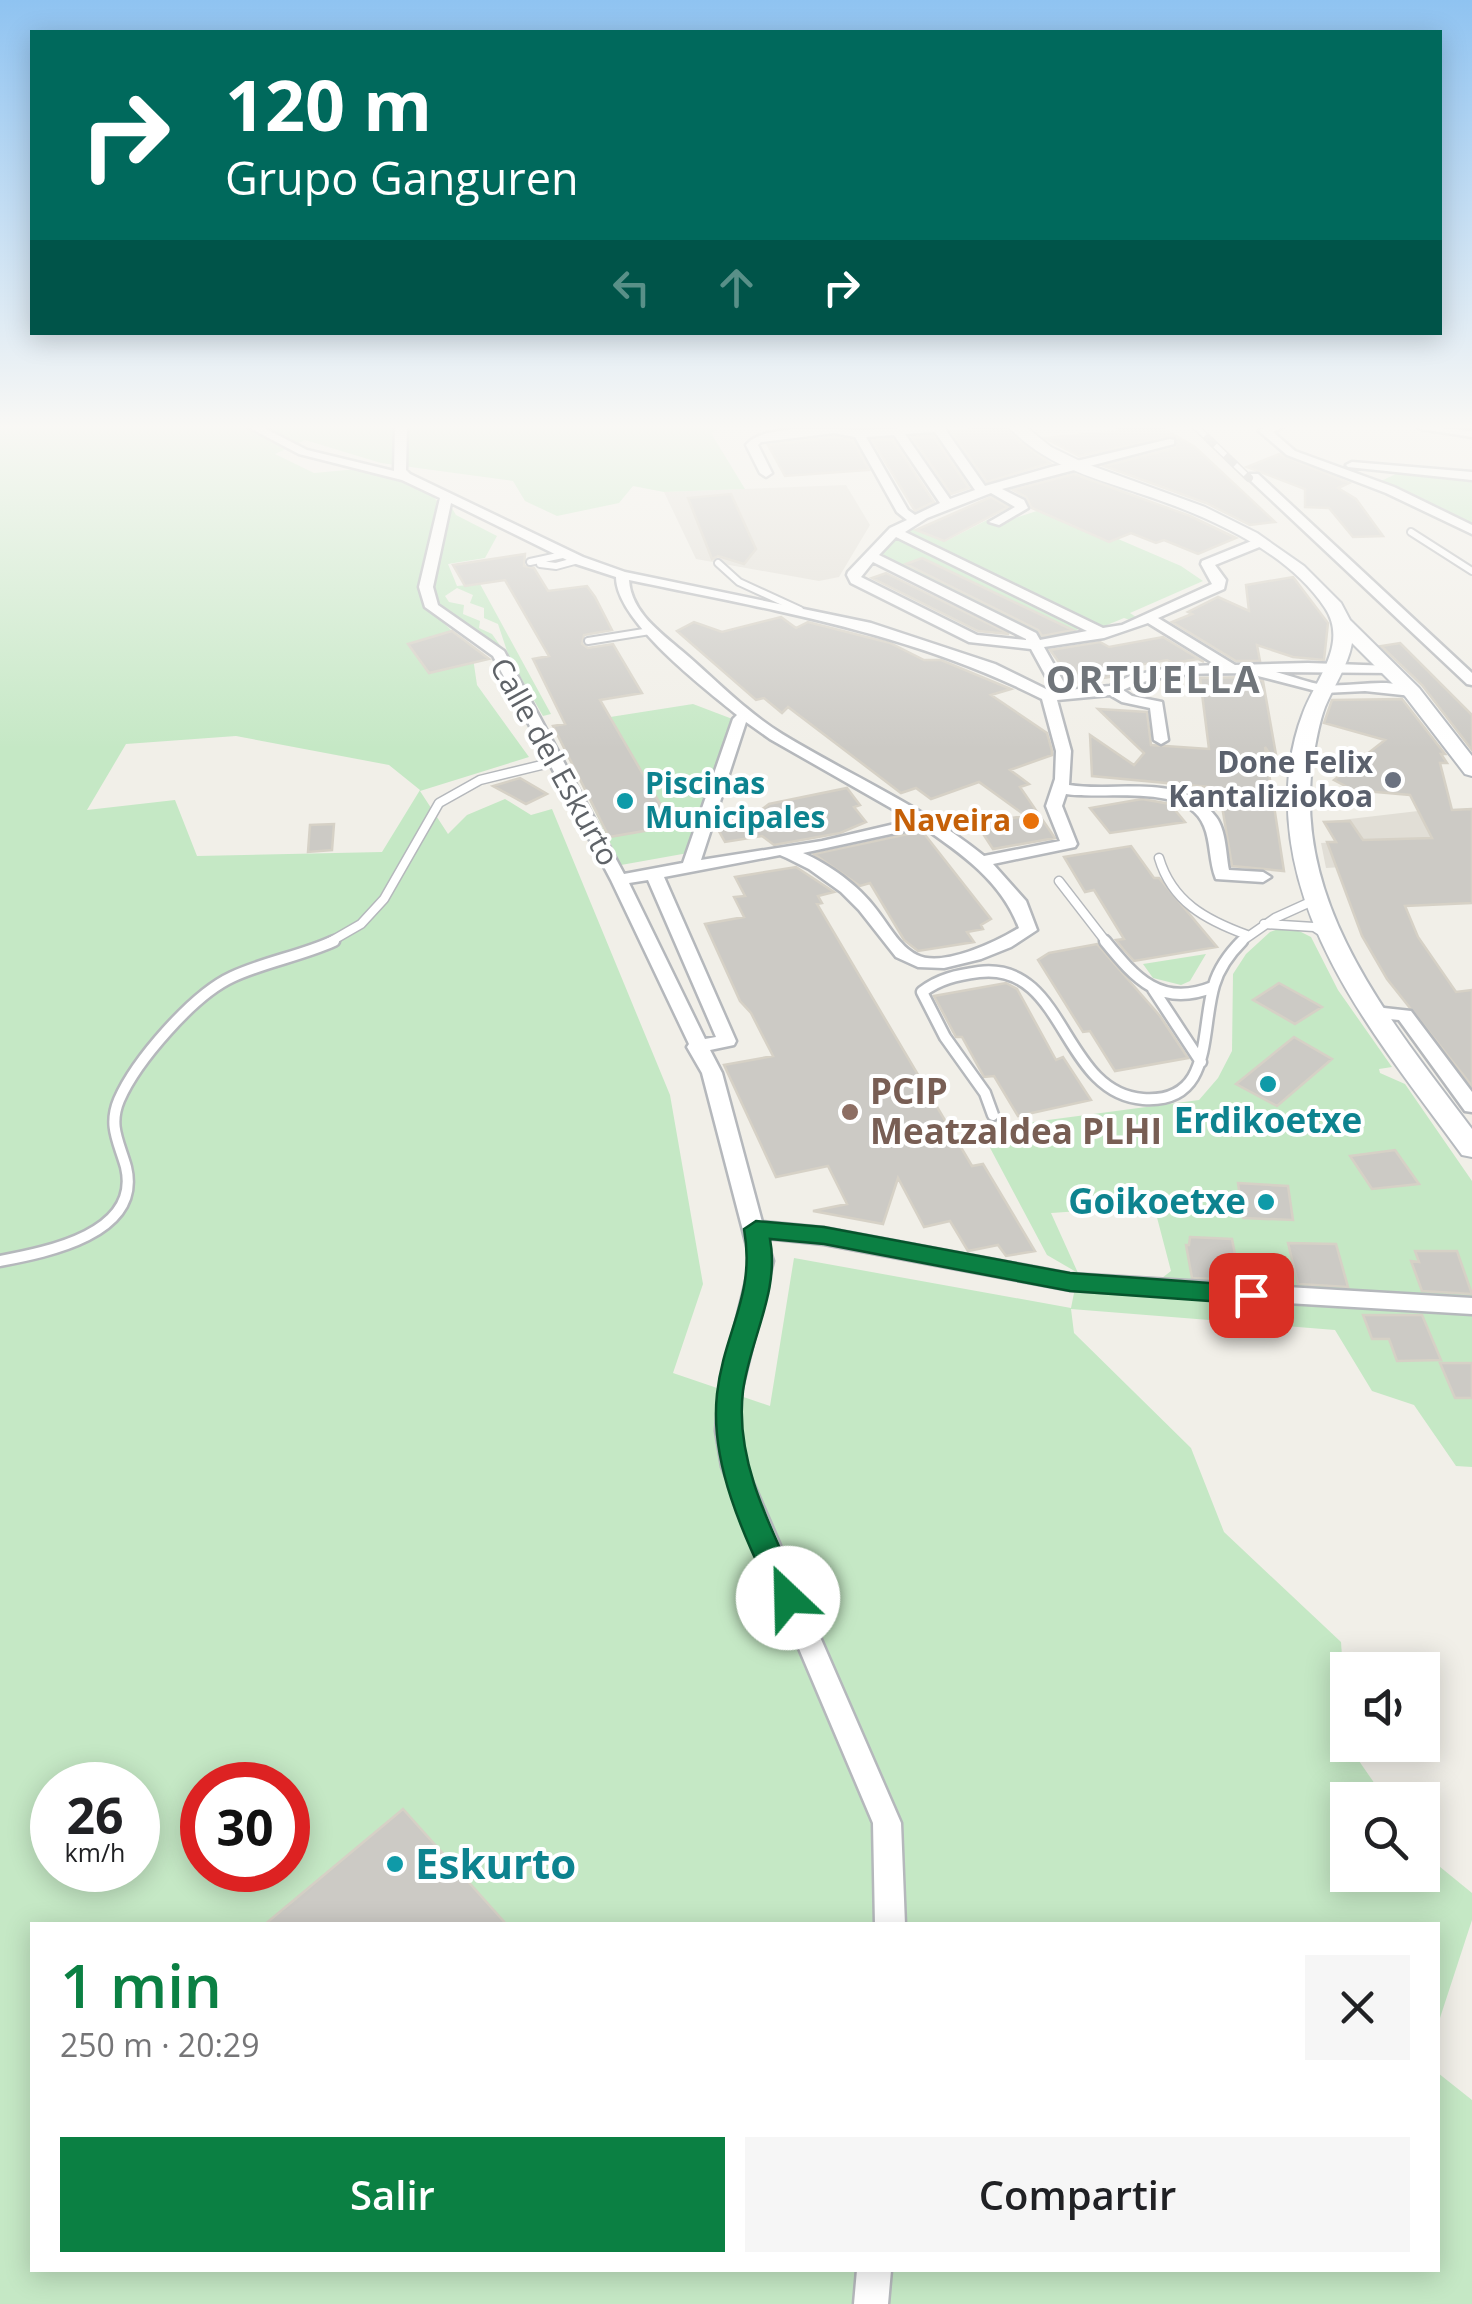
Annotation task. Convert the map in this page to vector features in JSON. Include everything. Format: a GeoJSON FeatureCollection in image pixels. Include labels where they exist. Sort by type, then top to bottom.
{"type":"FeatureCollection","features":[{"type":"Feature","properties":{"kind":"street","name":"Calle del Eskurto"},"geometry":{"type":"LineString","coordinates":[[438,534],[426,587],[432,606],[499,654],[619,880],[696,1047],[712,1073],[762,1261],[761,1279],[739,1346],[730,1392],[728,1431],[734,1466],[887,1823],[890,1922]]}},
{"type":"Feature","properties":{"kind":"street"},"geometry":{"type":"LineString","coordinates":[[525,534],[572,557],[622,575],[866,626],[990,668],[1056,696],[1113,690],[1173,671],[1232,669],[1296,675],[1336,667],[1382,670]]}},
{"type":"Feature","properties":{"kind":"street"},"geometry":{"type":"LineString","coordinates":[[893,534],[852,575],[856,580],[974,639],[1034,645],[1104,634],[1150,619],[1219,586],[1207,564],[1258,542]]}},
{"type":"Feature","properties":{"kind":"street"},"geometry":{"type":"LineString","coordinates":[[897,534],[1104,634]]}},
{"type":"Feature","properties":{"kind":"street"},"geometry":{"type":"LineString","coordinates":[[1242,534],[1316,587],[1382,670],[1412,692],[1472,770]]}},
{"type":"Feature","properties":{"kind":"street"},"geometry":{"type":"LineString","coordinates":[[1313,534],[1472,681]]}},
{"type":"Feature","properties":{"kind":"street"},"geometry":{"type":"LineString","coordinates":[[871,556],[1031,636],[1056,696],[1062,789],[1054,806],[1070,841],[1066,846],[980,862]]}},
{"type":"Feature","properties":{"kind":"street"},"geometry":{"type":"LineString","coordinates":[[622,575],[624,593],[650,631],[775,736],[946,832],[1008,890],[1027,918],[1028,930],[984,954],[920,964],[908,957],[864,905],[809,861],[781,850]]}},
{"type":"Feature","properties":{"kind":"street"},"geometry":{"type":"LineString","coordinates":[[1349,585],[1366,583]]}},
{"type":"Feature","properties":{"kind":"street"},"geometry":{"type":"LineString","coordinates":[[1150,619],[1232,669]]}},
{"type":"Feature","properties":{"kind":"street"},"geometry":{"type":"LineString","coordinates":[[1342,623],[1343,642],[1336,667],[1314,711],[1300,784],[1301,819],[1317,899],[1328,937],[1375,1013],[1472,1148]]}},
{"type":"Feature","properties":{"kind":"street"},"geometry":{"type":"LineString","coordinates":[[1365,687],[1382,670]]}},
{"type":"Feature","properties":{"kind":"street"},"geometry":{"type":"LineString","coordinates":[[1296,675],[1324,689],[1365,687],[1412,692]]}},
{"type":"Feature","properties":{"kind":"street"},"geometry":{"type":"LineString","coordinates":[[1296,675],[1314,711]]}},
{"type":"Feature","properties":{"kind":"street"},"geometry":{"type":"LineString","coordinates":[[1113,690],[1127,699],[1157,706],[1161,740]]}},
{"type":"Feature","properties":{"kind":"street"},"geometry":{"type":"LineString","coordinates":[[690,868],[740,719],[748,715]]}},
{"type":"Feature","properties":{"kind":"street"},"geometry":{"type":"LineString","coordinates":[[1062,789],[1085,793],[1162,790],[1205,814],[1218,828],[1222,875],[1263,877]]}},
{"type":"Feature","properties":{"kind":"street"},"geometry":{"type":"LineString","coordinates":[[619,880],[822,846],[927,822]]}},
{"type":"Feature","properties":{"kind":"street"},"geometry":{"type":"LineString","coordinates":[[809,861],[822,846]]}},
{"type":"Feature","properties":{"kind":"street","name":"Calle del Eskurto"},"geometry":{"type":"LineString","coordinates":[[654,874],[727,1042],[696,1047]]}},
{"type":"Feature","properties":{"kind":"street"},"geometry":{"type":"LineString","coordinates":[[1375,1013],[1405,1015],[1472,1106]]}},
{"type":"Feature","properties":{"kind":"street"},"geometry":{"type":"LineString","coordinates":[[756,1229],[824,1236],[1070,1282],[1472,1306]]}},
{"type":"Feature","properties":{"kind":"street"},"geometry":{"type":"LineString","coordinates":[[871,2304],[874,2272]]}},
{"type":"Feature","properties":{"kind":"lane"},"geometry":{"type":"LineString","coordinates":[[1413,534],[1472,570]]}},
{"type":"Feature","properties":{"kind":"lane"},"geometry":{"type":"LineString","coordinates":[[530,562],[572,557]]}},
{"type":"Feature","properties":{"kind":"lane"},"geometry":{"type":"LineString","coordinates":[[540,564],[556,566],[572,557]]}},
{"type":"Feature","properties":{"kind":"lane"},"geometry":{"type":"LineString","coordinates":[[718,562],[734,582],[749,591],[800,610]]}},
{"type":"Feature","properties":{"kind":"lane"},"geometry":{"type":"LineString","coordinates":[[588,641],[650,631]]}},
{"type":"Feature","properties":{"kind":"lane"},"geometry":{"type":"LineString","coordinates":[[0,1261],[68,1245],[102,1226],[120,1210],[128,1173],[112,1136],[120,1098],[192,1002],[222,981],[322,947],[364,922],[388,895],[439,803],[449,795],[488,779],[558,761]]}},
{"type":"Feature","properties":{"kind":"lane"},"geometry":{"type":"LineString","coordinates":[[1159,858],[1178,898],[1215,925],[1247,935]]}},
{"type":"Feature","properties":{"kind":"lane"},"geometry":{"type":"LineString","coordinates":[[1059,880],[1139,980],[1172,996],[1190,996],[1213,987]]}},
{"type":"Feature","properties":{"kind":"lane"},"geometry":{"type":"LineString","coordinates":[[994,1115],[990,1098],[962,1063],[922,992],[956,975],[1004,970],[1021,978],[1043,1000],[1084,1065],[1111,1091],[1144,1099],[1186,1089],[1201,1062],[1213,987],[1220,969],[1247,935],[1317,899]]}},
{"type":"Feature","properties":{"kind":"lane"},"geometry":{"type":"LineString","coordinates":[[1263,924],[1314,927],[1328,937]]}},
{"type":"Feature","properties":{"kind":"lane"},"geometry":{"type":"LineString","coordinates":[[1153,989],[1201,1062]]}},
{"type":"Feature","properties":{"kind":"shaded area"},"geometry":{"type":"Polygon","coordinates":[[[684,534],[865,534],[839,577],[819,581],[696,559],[684,534]]]}},
{"type":"Feature","properties":{"kind":"shaded area"},"geometry":{"type":"Polygon","coordinates":[[[1418,811],[1444,861],[1326,868],[1321,843],[1337,842],[1324,822],[1418,811]]]}},
{"type":"Feature","properties":{"kind":"green space"},"geometry":{"type":"Polygon","coordinates":[[[0,534],[432,534],[422,601],[472,651],[477,685],[529,757],[420,791],[448,834],[467,815],[505,799],[531,815],[552,809],[670,1095],[703,1284],[673,1373],[770,1406],[794,1258],[1071,1308],[1078,1273],[1047,1255],[980,1129],[1199,1100],[1218,1078],[1232,1051],[1233,974],[1246,954],[1270,932],[1281,928],[1291,927],[1311,937],[1338,990],[1392,1067],[1379,1069],[1380,1073],[1405,1084],[1472,1181],[1472,1467],[1456,1466],[1414,1405],[1372,1391],[1335,1330],[1071,1309],[1074,1333],[1191,1448],[1224,1532],[1341,1642],[1342,1652],[1330,1652],[1330,1762],[1360,1762],[1374,1782],[1330,1782],[1330,1892],[1440,1892],[1440,1867],[1472,1893],[1472,1920],[1440,2018],[1440,1922],[30,1922],[30,2272],[1440,2272],[1440,2075],[1472,2100],[1472,2304],[0,2304],[0,534]],[[236,736],[126,744],[87,810],[175,800],[197,856],[382,852],[420,790],[389,765],[236,736]],[[1154,1206],[1051,1213],[1078,1273],[1162,1278],[1171,1271],[1154,1206]]]}},
{"type":"Feature","properties":{"kind":"green space"},"geometry":{"type":"Polygon","coordinates":[[[445,534],[497,536],[485,558],[448,564],[457,586],[480,584],[551,714],[543,716],[509,657],[498,624],[484,618],[484,608],[470,603],[473,595],[457,588],[445,596],[449,602],[464,605],[463,614],[480,621],[479,628],[492,634],[504,651],[443,610],[434,588],[445,534]]]}},
{"type":"Feature","properties":{"kind":"green space"},"geometry":{"type":"Polygon","coordinates":[[[905,534],[925,534],[946,541],[961,534],[1105,534],[1181,566],[1203,581],[1130,613],[1136,617],[1130,620],[1124,618],[1095,630],[1038,637],[878,558],[879,548],[905,534]]]}},
{"type":"Feature","properties":{"kind":"green space"},"geometry":{"type":"Polygon","coordinates":[[[693,704],[735,720],[688,853],[621,865],[553,726],[693,704]]]}},
{"type":"Feature","properties":{"kind":"green space"},"geometry":{"type":"Polygon","coordinates":[[[1206,954],[1190,981],[1181,985],[1153,978],[1143,964],[1206,954]]]}},
{"type":"Feature","properties":{"kind":"building"},"geometry":{"type":"Polygon","coordinates":[[[702,534],[749,534],[756,549],[744,564],[718,556],[712,559],[702,534]]]}},
{"type":"Feature","properties":{"kind":"building"},"geometry":{"type":"Polygon","coordinates":[[[925,534],[958,534],[944,541],[925,534]]]}},
{"type":"Feature","properties":{"kind":"building"},"geometry":{"type":"Polygon","coordinates":[[[1090,534],[1130,534],[1109,542],[1090,534]]]}},
{"type":"Feature","properties":{"kind":"building"},"geometry":{"type":"Polygon","coordinates":[[[1132,534],[1227,534],[1236,538],[1198,554],[1164,540],[1156,543],[1132,534]]]}},
{"type":"Feature","properties":{"kind":"building"},"geometry":{"type":"Polygon","coordinates":[[[1350,534],[1383,536],[1353,537],[1350,534]]]}},
{"type":"Feature","properties":{"kind":"building"},"geometry":{"type":"Polygon","coordinates":[[[525,554],[524,566],[534,568],[548,591],[587,586],[595,597],[612,630],[584,635],[582,644],[588,648],[613,644],[642,693],[600,700],[673,826],[609,837],[553,726],[565,724],[533,659],[549,656],[505,580],[465,586],[453,565],[525,554]]]}},
{"type":"Feature","properties":{"kind":"building"},"geometry":{"type":"Polygon","coordinates":[[[922,558],[1073,630],[1042,636],[1038,630],[906,564],[922,558]]]}},
{"type":"Feature","properties":{"kind":"building"},"geometry":{"type":"Polygon","coordinates":[[[886,573],[1009,634],[978,631],[872,578],[886,573]]]}},
{"type":"Feature","properties":{"kind":"building"},"geometry":{"type":"Polygon","coordinates":[[[1293,577],[1328,623],[1324,660],[1293,657],[1257,645],[1260,661],[1236,661],[1172,622],[1218,597],[1249,611],[1246,585],[1293,577]]]}},
{"type":"Feature","properties":{"kind":"building"},"geometry":{"type":"Polygon","coordinates":[[[781,617],[796,628],[808,622],[890,643],[924,660],[941,660],[1011,689],[991,695],[1047,733],[1052,755],[1010,770],[1029,784],[1020,787],[1055,838],[993,849],[976,823],[1026,816],[979,782],[931,799],[916,788],[901,793],[788,707],[782,713],[764,698],[756,700],[677,631],[694,622],[722,632],[781,617]]]}},
{"type":"Feature","properties":{"kind":"building"},"geometry":{"type":"Polygon","coordinates":[[[452,631],[489,659],[429,673],[408,644],[452,631]]]}},
{"type":"Feature","properties":{"kind":"building"},"geometry":{"type":"Polygon","coordinates":[[[1163,637],[1204,662],[1167,660],[1105,671],[1110,677],[1074,683],[1050,650],[1100,642],[1109,647],[1163,637]]]}},
{"type":"Feature","properties":{"kind":"building"},"geometry":{"type":"Polygon","coordinates":[[[1400,643],[1472,715],[1472,750],[1422,685],[1381,646],[1400,643]]]}},
{"type":"Feature","properties":{"kind":"building"},"geometry":{"type":"Polygon","coordinates":[[[1254,677],[1263,681],[1278,766],[1265,747],[1284,871],[1232,866],[1219,788],[1092,776],[1090,735],[1134,765],[1144,753],[1098,709],[1147,712],[1151,745],[1209,749],[1200,678],[1254,677]]]}},
{"type":"Feature","properties":{"kind":"building"},"geometry":{"type":"Polygon","coordinates":[[[1402,699],[1445,754],[1441,754],[1447,763],[1440,763],[1452,810],[1472,809],[1472,903],[1405,906],[1418,937],[1456,992],[1472,990],[1472,1086],[1387,979],[1362,936],[1327,842],[1336,842],[1324,822],[1350,821],[1363,840],[1432,838],[1410,795],[1353,790],[1334,780],[1385,740],[1324,723],[1332,700],[1402,699]]]}},
{"type":"Feature","properties":{"kind":"building"},"geometry":{"type":"Polygon","coordinates":[[[520,778],[547,794],[526,804],[493,786],[520,778]]]}},
{"type":"Feature","properties":{"kind":"building"},"geometry":{"type":"Polygon","coordinates":[[[847,788],[860,805],[854,807],[866,822],[840,833],[774,845],[762,836],[725,842],[716,826],[718,819],[757,813],[769,804],[847,788]]]}},
{"type":"Feature","properties":{"kind":"building"},"geometry":{"type":"Polygon","coordinates":[[[1142,799],[1170,804],[1185,822],[1110,833],[1090,808],[1142,799]]]}},
{"type":"Feature","properties":{"kind":"building"},"geometry":{"type":"Polygon","coordinates":[[[334,824],[332,850],[308,852],[310,825],[334,824]]]}},
{"type":"Feature","properties":{"kind":"building"},"geometry":{"type":"Polygon","coordinates":[[[922,831],[991,919],[981,925],[983,929],[967,932],[974,942],[918,951],[904,940],[870,883],[860,886],[814,854],[922,831]]]}},
{"type":"Feature","properties":{"kind":"building"},"geometry":{"type":"Polygon","coordinates":[[[1131,846],[1154,878],[1159,878],[1217,947],[1134,961],[1123,949],[1116,940],[1124,939],[1094,890],[1085,892],[1064,857],[1131,846]]]}},
{"type":"Feature","properties":{"kind":"building"},"geometry":{"type":"Polygon","coordinates":[[[796,867],[834,892],[818,896],[822,903],[817,904],[972,1166],[983,1164],[1035,1251],[1006,1256],[998,1245],[968,1251],[950,1221],[924,1227],[898,1178],[883,1224],[813,1211],[847,1204],[828,1166],[776,1177],[724,1065],[773,1056],[751,1013],[740,1001],[705,924],[744,917],[734,897],[745,896],[735,877],[796,867]]]}},
{"type":"Feature","properties":{"kind":"building"},"geometry":{"type":"Polygon","coordinates":[[[1097,944],[1160,1016],[1188,1058],[1115,1071],[1090,1031],[1083,1032],[1038,960],[1049,953],[1097,944]]]}},
{"type":"Feature","properties":{"kind":"building"},"geometry":{"type":"Polygon","coordinates":[[[1006,983],[1017,989],[1056,1060],[1063,1057],[1091,1100],[1018,1116],[994,1076],[984,1077],[962,1037],[956,1037],[934,996],[1006,983]]]}},
{"type":"Feature","properties":{"kind":"building"},"geometry":{"type":"Polygon","coordinates":[[[1279,983],[1322,1007],[1295,1024],[1253,1000],[1279,983]]]}},
{"type":"Feature","properties":{"kind":"building"},"geometry":{"type":"Polygon","coordinates":[[[1294,1037],[1332,1059],[1277,1106],[1236,1084],[1294,1037]]]}},
{"type":"Feature","properties":{"kind":"building"},"geometry":{"type":"Polygon","coordinates":[[[1395,1150],[1419,1184],[1372,1189],[1350,1156],[1395,1150]]]}},
{"type":"Feature","properties":{"kind":"building","name":"Goikoetxe"},"geometry":{"type":"Polygon","coordinates":[[[1238,1183],[1288,1186],[1293,1220],[1243,1218],[1238,1183]]]}},
{"type":"Feature","properties":{"kind":"building"},"geometry":{"type":"Polygon","coordinates":[[[1190,1237],[1232,1239],[1240,1280],[1192,1278],[1186,1245],[1190,1237]]]}},
{"type":"Feature","properties":{"kind":"building"},"geometry":{"type":"Polygon","coordinates":[[[1288,1243],[1336,1244],[1348,1287],[1298,1284],[1288,1243]]]}},
{"type":"Feature","properties":{"kind":"building"},"geometry":{"type":"Polygon","coordinates":[[[1415,1251],[1457,1251],[1472,1294],[1422,1291],[1411,1261],[1419,1262],[1415,1251]]]}},
{"type":"Feature","properties":{"kind":"building"},"geometry":{"type":"Polygon","coordinates":[[[1363,1315],[1422,1315],[1441,1360],[1397,1361],[1389,1339],[1372,1339],[1363,1315]]]}},
{"type":"Feature","properties":{"kind":"building"},"geometry":{"type":"Polygon","coordinates":[[[1440,1363],[1472,1363],[1472,1398],[1455,1398],[1440,1363]]]}},
{"type":"Feature","properties":{"kind":"building","name":"Eskurto"},"geometry":{"type":"Polygon","coordinates":[[[403,1809],[504,1922],[268,1922],[304,1892],[310,1892],[310,1887],[403,1809]]]}},
{"type":"Feature","properties":{"kind":"place","name":"Done Felix Kantaliziokoa"},"geometry":{"type":"Point","coordinates":[1393,780]}},
{"type":"Feature","properties":{"kind":"place","name":"Piscinas Municipales"},"geometry":{"type":"Point","coordinates":[625,801]}},
{"type":"Feature","properties":{"kind":"place","name":"Naveira"},"geometry":{"type":"Point","coordinates":[1031,821]}},
{"type":"Feature","properties":{"kind":"place","name":"Erdikoetxe"},"geometry":{"type":"Point","coordinates":[1268,1084]}},
{"type":"Feature","properties":{"kind":"place","name":"PCIP Meatzaldea PLHI"},"geometry":{"type":"Point","coordinates":[850,1112]}},
{"type":"Feature","properties":{"kind":"place","name":"Goikoetxe"},"geometry":{"type":"Point","coordinates":[1266,1202]}},
{"type":"Feature","properties":{"kind":"place","name":"Eskurto"},"geometry":{"type":"Point","coordinates":[395,1864]}},
{"type":"Feature","properties":{"kind":"district","name":"ORTUELLA"},"geometry":{"type":"Point","coordinates":[1154,680]}},
{"type":"Feature","properties":{"kind":"route"},"geometry":{"type":"LineString","coordinates":[[788,1598],[746,1500],[734,1466],[728,1431],[730,1392],[739,1346],[761,1279],[756,1229],[824,1236],[1070,1282],[1251,1295]]}}]}
